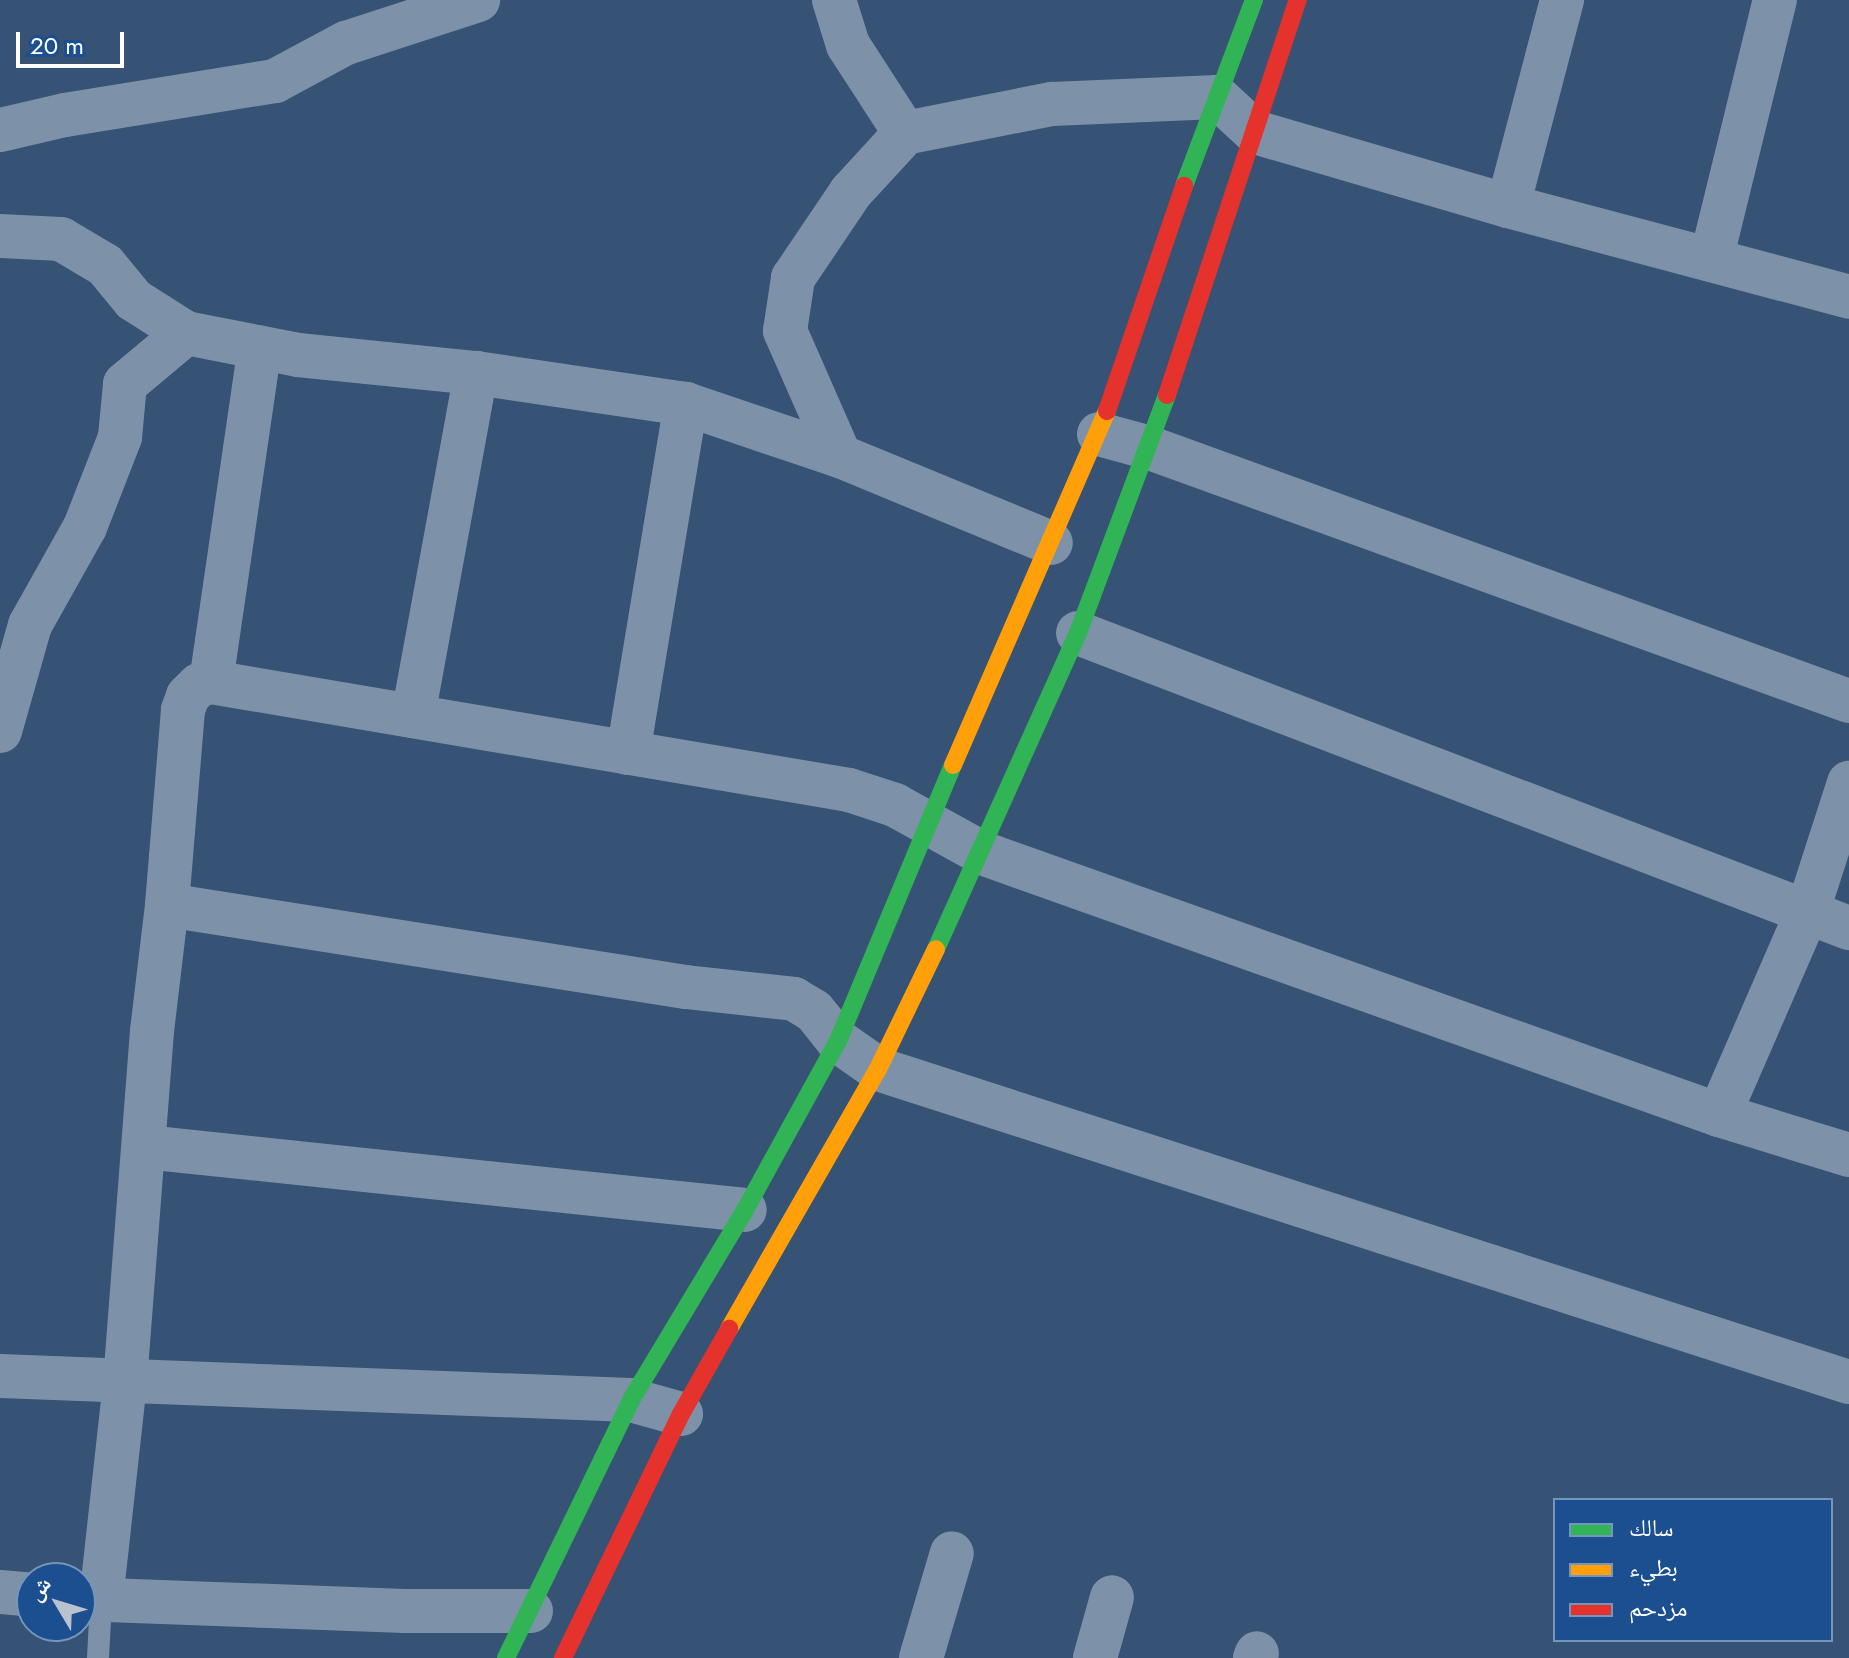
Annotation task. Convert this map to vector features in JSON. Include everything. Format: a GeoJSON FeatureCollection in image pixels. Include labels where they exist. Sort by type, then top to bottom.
{"type":"FeatureCollection","features":[{"type":"Feature","properties":{"kind":"main road"},"geometry":{"type":"LineString","coordinates":[[506,1658],[631,1400],[745,1210],[838,1041],[928,822],[1099,434],[1158,256],[1254,0]]}},
{"type":"Feature","properties":{"kind":"main road"},"geometry":{"type":"LineString","coordinates":[[563,1658],[681,1414],[878,1069],[982,853],[1078,633],[1150,448],[1298,0]]}},
{"type":"Feature","properties":{"kind":"street"},"geometry":{"type":"LineString","coordinates":[[0,130],[65,115],[275,81],[346,43],[478,0]]}},
{"type":"Feature","properties":{"kind":"street"},"geometry":{"type":"LineString","coordinates":[[834,0],[848,45],[905,133]]}},
{"type":"Feature","properties":{"kind":"street"},"geometry":{"type":"LineString","coordinates":[[1508,206],[1562,0]]}},
{"type":"Feature","properties":{"kind":"street"},"geometry":{"type":"LineString","coordinates":[[1711,260],[1775,0]]}},
{"type":"Feature","properties":{"kind":"street"},"geometry":{"type":"LineString","coordinates":[[840,456],[785,331],[793,278],[851,192],[905,133],[1052,104],[1217,97],[1255,132],[1508,206],[1849,297]]}},
{"type":"Feature","properties":{"kind":"street"},"geometry":{"type":"LineString","coordinates":[[0,236],[61,239],[105,265],[134,300],[186,333],[367,364],[476,373],[686,404],[840,456],[1051,543]]}},
{"type":"Feature","properties":{"kind":"street"},"geometry":{"type":"LineString","coordinates":[[0,731],[30,625],[85,527],[120,437],[125,384],[186,333]]}},
{"type":"Feature","properties":{"kind":"street"},"geometry":{"type":"LineString","coordinates":[[211,682],[260,348]]}},
{"type":"Feature","properties":{"kind":"street"},"geometry":{"type":"LineString","coordinates":[[413,716],[476,373]]}},
{"type":"Feature","properties":{"kind":"street"},"geometry":{"type":"LineString","coordinates":[[628,753],[686,404]]}},
{"type":"Feature","properties":{"kind":"street"},"geometry":{"type":"LineString","coordinates":[[1099,434],[1150,448],[1849,701]]}},
{"type":"Feature","properties":{"kind":"street"},"geometry":{"type":"LineString","coordinates":[[1078,633],[1849,928]]}},
{"type":"Feature","properties":{"kind":"street"},"geometry":{"type":"LineString","coordinates":[[96,1563],[125,1382],[152,1031],[167,905],[183,710],[188,696],[199,685],[211,682],[849,790],[895,805],[982,853],[1719,1115],[1849,1155]]}},
{"type":"Feature","properties":{"kind":"street"},"geometry":{"type":"LineString","coordinates":[[1719,1115],[1807,913],[1849,783]]}},
{"type":"Feature","properties":{"kind":"street"},"geometry":{"type":"LineString","coordinates":[[167,905],[686,987],[794,999],[814,1011],[838,1041],[878,1069],[1849,1382]]}},
{"type":"Feature","properties":{"kind":"street"},"geometry":{"type":"LineString","coordinates":[[145,1147],[745,1210]]}},
{"type":"Feature","properties":{"kind":"street"},"geometry":{"type":"LineString","coordinates":[[0,1376],[631,1400],[681,1414]]}},
{"type":"Feature","properties":{"kind":"street"},"geometry":{"type":"LineString","coordinates":[[921,1658],[952,1553]]}},
{"type":"Feature","properties":{"kind":"street"},"geometry":{"type":"LineString","coordinates":[[1095,1658],[1112,1597]]}},
{"type":"Feature","properties":{"kind":"street"},"geometry":{"type":"LineString","coordinates":[[96,1600],[531,1611]]}},
{"type":"Feature","properties":{"kind":"traffic: fast"},"geometry":{"type":"LineString","coordinates":[[1184,186],[1254,0]]}},
{"type":"Feature","properties":{"kind":"traffic: fast"},"geometry":{"type":"LineString","coordinates":[[936,949],[1078,633],[1167,395]]}},
{"type":"Feature","properties":{"kind":"traffic: fast"},"geometry":{"type":"LineString","coordinates":[[506,1658],[631,1400],[745,1210],[838,1041],[953,765]]}},
{"type":"Feature","properties":{"kind":"traffic: slow"},"geometry":{"type":"LineString","coordinates":[[953,765],[1107,411]]}},
{"type":"Feature","properties":{"kind":"traffic: slow"},"geometry":{"type":"LineString","coordinates":[[729,1329],[878,1069],[936,949]]}},
{"type":"Feature","properties":{"kind":"traffic: jam"},"geometry":{"type":"LineString","coordinates":[[1167,395],[1298,0]]}},
{"type":"Feature","properties":{"kind":"traffic: jam"},"geometry":{"type":"LineString","coordinates":[[1107,411],[1184,186]]}},
{"type":"Feature","properties":{"kind":"traffic: jam"},"geometry":{"type":"LineString","coordinates":[[563,1658],[681,1414],[729,1329]]}}]}
